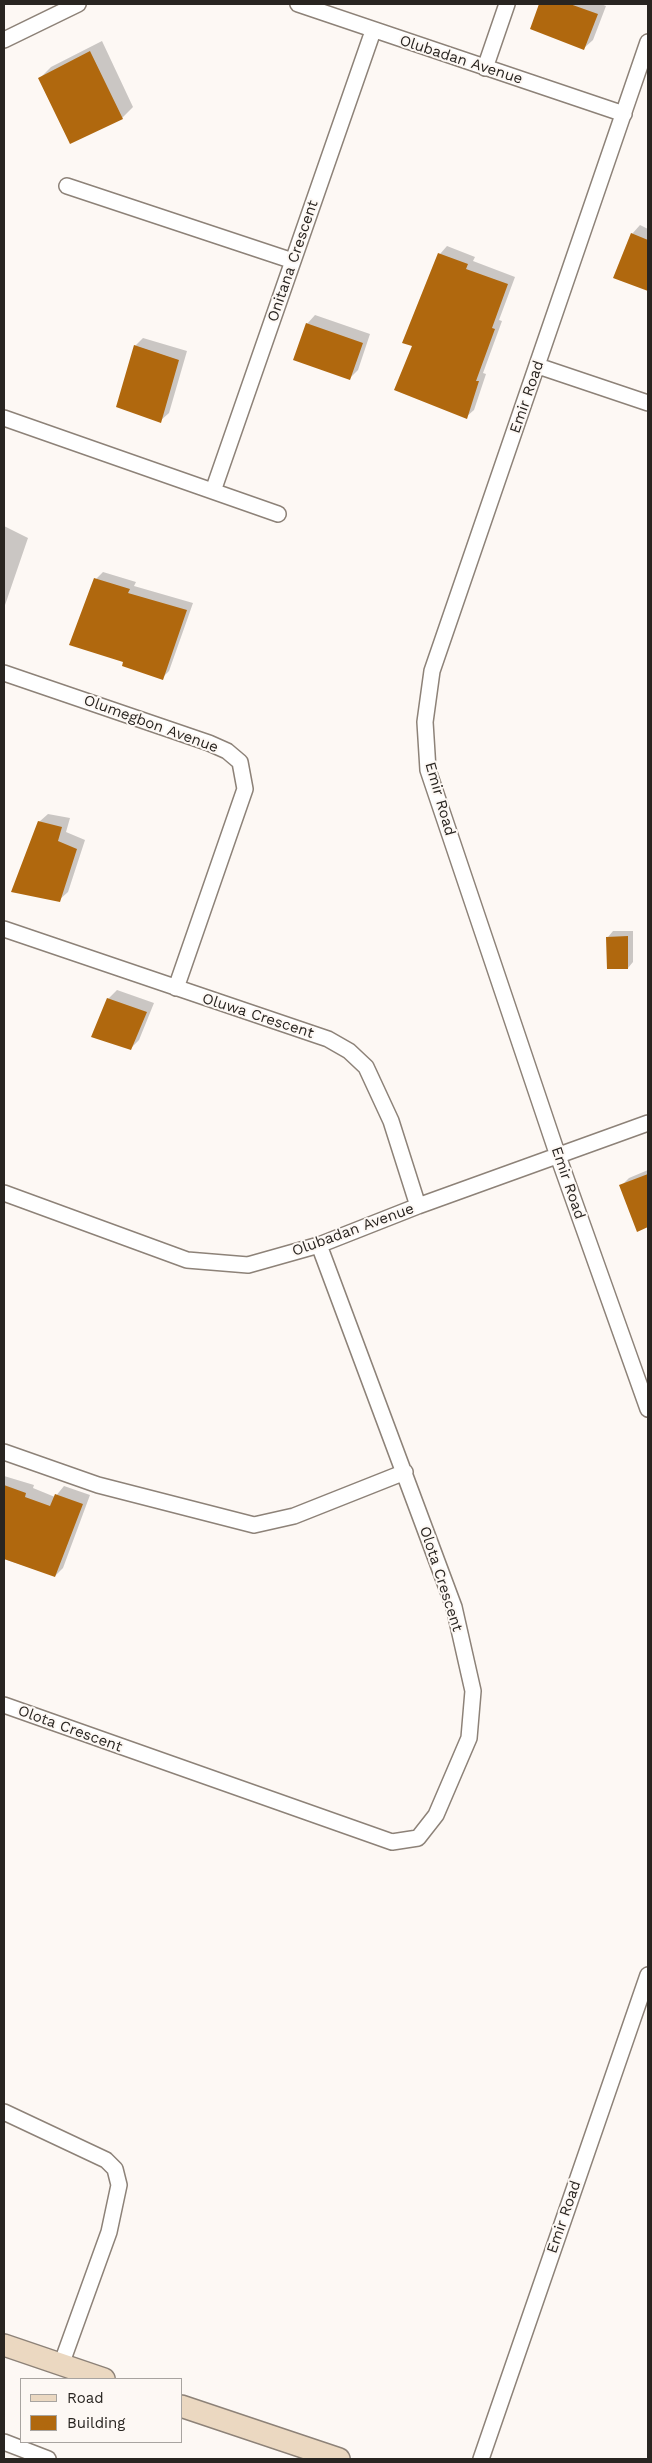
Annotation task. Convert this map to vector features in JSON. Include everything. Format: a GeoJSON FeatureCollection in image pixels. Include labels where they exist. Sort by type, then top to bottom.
{"type":"FeatureCollection","features":[{"type":"Feature","properties":{"kind":"main road"},"geometry":{"type":"LineString","coordinates":[[4,2345],[101,2378]]}},
{"type":"Feature","properties":{"kind":"main road"},"geometry":{"type":"LineString","coordinates":[[182,2406],[339,2459]]}},
{"type":"Feature","properties":{"kind":"street"},"geometry":{"type":"LineString","coordinates":[[4,40],[78,4]]}},
{"type":"Feature","properties":{"kind":"street","name":"Olubadan Avenue"},"geometry":{"type":"LineString","coordinates":[[298,4],[373,31],[624,114]]}},
{"type":"Feature","properties":{"kind":"street"},"geometry":{"type":"LineString","coordinates":[[485,68],[507,4]]}},
{"type":"Feature","properties":{"kind":"street","name":"Onitana Crescent"},"geometry":{"type":"LineString","coordinates":[[214,491],[373,31]]}},
{"type":"Feature","properties":{"kind":"street","name":"Emir Road"},"geometry":{"type":"LineString","coordinates":[[648,42],[432,670],[425,722],[428,770],[558,1156],[648,1409]]}},
{"type":"Feature","properties":{"kind":"street"},"geometry":{"type":"LineString","coordinates":[[67,186],[293,261]]}},
{"type":"Feature","properties":{"kind":"street"},"geometry":{"type":"LineString","coordinates":[[538,366],[648,403]]}},
{"type":"Feature","properties":{"kind":"street"},"geometry":{"type":"LineString","coordinates":[[4,418],[278,514]]}},
{"type":"Feature","properties":{"kind":"street","name":"Olumegbon Avenue"},"geometry":{"type":"LineString","coordinates":[[4,673],[209,743],[226,751],[240,762],[245,789],[176,988]]}},
{"type":"Feature","properties":{"kind":"street","name":"Oluwa Crescent"},"geometry":{"type":"LineString","coordinates":[[4,929],[328,1039],[349,1051],[366,1068],[391,1121],[418,1206]]}},
{"type":"Feature","properties":{"kind":"street","name":"Olubadan Avenue"},"geometry":{"type":"LineString","coordinates":[[4,1192],[187,1260],[248,1265],[318,1245],[418,1206],[648,1123]]}},
{"type":"Feature","properties":{"kind":"street","name":"Olota Crescent"},"geometry":{"type":"LineString","coordinates":[[4,1705],[392,1842],[418,1838],[436,1814],[469,1738],[473,1691],[454,1607],[405,1472],[318,1245]]}},
{"type":"Feature","properties":{"kind":"street"},"geometry":{"type":"LineString","coordinates":[[4,1452],[98,1485],[254,1525],[294,1516],[405,1472]]}},
{"type":"Feature","properties":{"kind":"street","name":"Emir Road"},"geometry":{"type":"LineString","coordinates":[[481,2459],[648,1975]]}},
{"type":"Feature","properties":{"kind":"street"},"geometry":{"type":"LineString","coordinates":[[4,2112],[106,2160],[115,2169],[119,2185],[109,2232],[61,2365]]}},
{"type":"Feature","properties":{"kind":"street"},"geometry":{"type":"LineString","coordinates":[[4,2442],[48,2459]]}},
{"type":"Feature","properties":{"kind":"building"},"geometry":{"type":"Polygon","coordinates":[[[539,4],[570,4],[598,14],[584,50],[530,29],[539,4]]]}},
{"type":"Feature","properties":{"kind":"building"},"geometry":{"type":"Polygon","coordinates":[[[90,51],[123,119],[70,144],[38,78],[90,51]]]}},
{"type":"Feature","properties":{"kind":"building"},"geometry":{"type":"Polygon","coordinates":[[[631,233],[648,240],[648,291],[613,278],[631,233]]]}},
{"type":"Feature","properties":{"kind":"building"},"geometry":{"type":"Polygon","coordinates":[[[438,253],[468,264],[466,269],[508,284],[492,328],[495,329],[476,381],[479,381],[467,419],[394,390],[412,346],[402,343],[438,253]]]}},
{"type":"Feature","properties":{"kind":"building"},"geometry":{"type":"Polygon","coordinates":[[[306,323],[363,343],[350,380],[293,360],[306,323]]]}},
{"type":"Feature","properties":{"kind":"building"},"geometry":{"type":"Polygon","coordinates":[[[134,345],[179,360],[161,423],[116,407],[134,345]]]}},
{"type":"Feature","properties":{"kind":"building"},"geometry":{"type":"Polygon","coordinates":[[[94,578],[130,589],[128,593],[187,610],[163,680],[122,666],[123,662],[69,645],[94,578]]]}},
{"type":"Feature","properties":{"kind":"building"},"geometry":{"type":"Polygon","coordinates":[[[38,821],[62,827],[58,841],[77,849],[60,902],[11,892],[38,821]]]}},
{"type":"Feature","properties":{"kind":"building"},"geometry":{"type":"Polygon","coordinates":[[[628,936],[628,969],[607,969],[606,937],[628,936]]]}},
{"type":"Feature","properties":{"kind":"building"},"geometry":{"type":"Polygon","coordinates":[[[107,998],[147,1012],[131,1050],[91,1037],[107,998]]]}},
{"type":"Feature","properties":{"kind":"building"},"geometry":{"type":"Polygon","coordinates":[[[648,1174],[648,1227],[637,1232],[619,1185],[648,1174]]]}},
{"type":"Feature","properties":{"kind":"building"},"geometry":{"type":"Polygon","coordinates":[[[4,1485],[26,1493],[25,1497],[50,1506],[55,1494],[83,1504],[55,1577],[4,1559],[4,1485]]]}}]}
